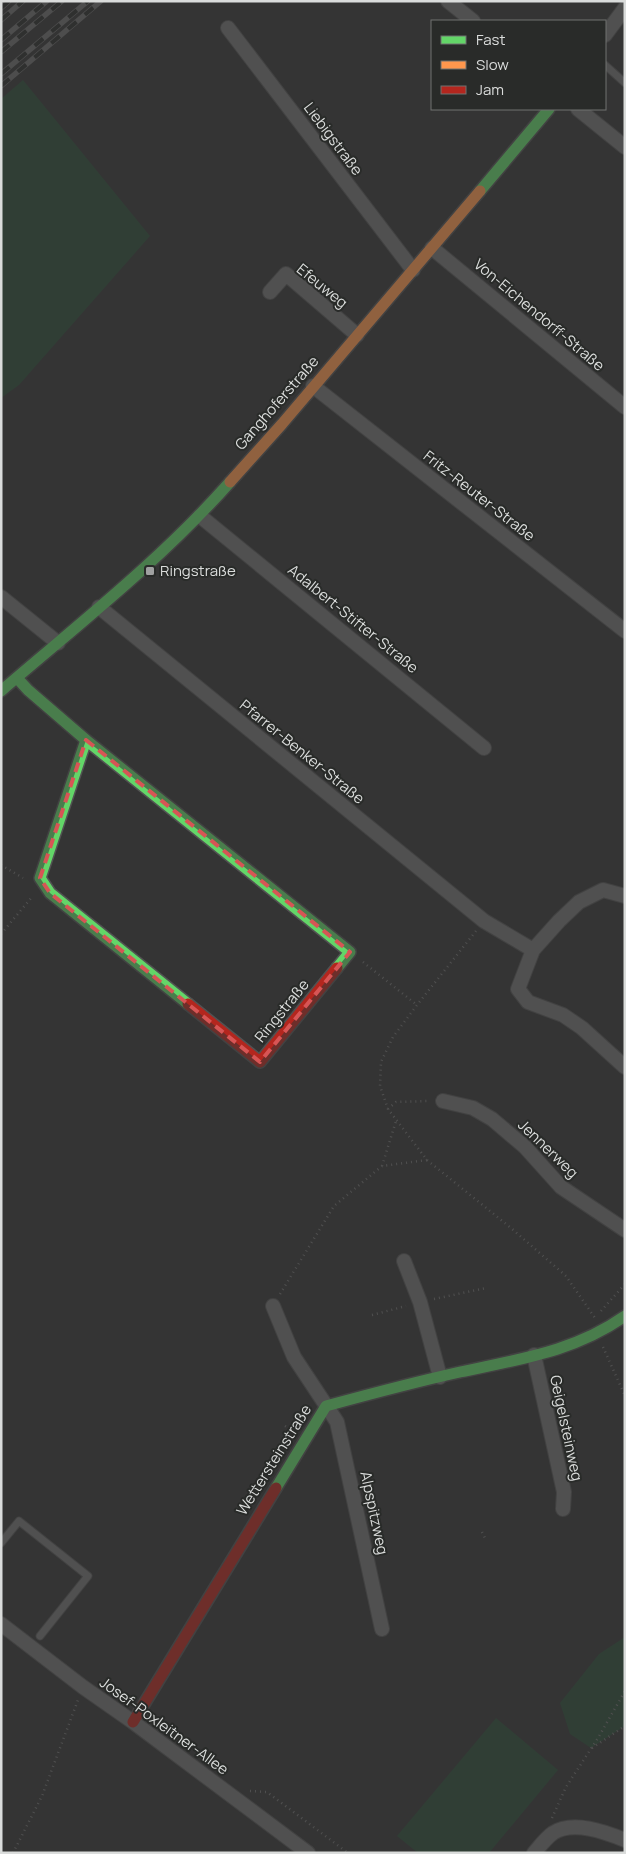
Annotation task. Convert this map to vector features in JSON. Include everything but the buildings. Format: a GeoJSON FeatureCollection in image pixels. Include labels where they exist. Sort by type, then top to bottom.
{"type":"FeatureCollection","features":[{"type":"Feature","properties":{"kind":"street"},"geometry":{"type":"LineString","coordinates":[[448,1],[472,20]]}},
{"type":"Feature","properties":{"kind":"street"},"geometry":{"type":"LineString","coordinates":[[606,34],[625,8]]}},
{"type":"Feature","properties":{"kind":"street","name":"Liebigstraße"},"geometry":{"type":"LineString","coordinates":[[228,28],[412,270]]}},
{"type":"Feature","properties":{"kind":"street","name":"Ganghoferstraße"},"geometry":{"type":"LineString","coordinates":[[1,691],[99,607],[200,516],[314,386],[548,110]]}},
{"type":"Feature","properties":{"kind":"street"},"geometry":{"type":"LineString","coordinates":[[579,110],[625,147]]}},
{"type":"Feature","properties":{"kind":"street","name":"Von-Eichendorff-Straße"},"geometry":{"type":"LineString","coordinates":[[432,248],[625,407]]}},
{"type":"Feature","properties":{"kind":"street","name":"Efeuweg"},"geometry":{"type":"LineString","coordinates":[[270,292],[286,274],[357,335]]}},
{"type":"Feature","properties":{"kind":"street","name":"Fritz-Reuter-Straße"},"geometry":{"type":"LineString","coordinates":[[314,386],[625,631]]}},
{"type":"Feature","properties":{"kind":"street","name":"Adalbert-Stifter-Straße"},"geometry":{"type":"LineString","coordinates":[[200,516],[484,748]]}},
{"type":"Feature","properties":{"kind":"street"},"geometry":{"type":"LineString","coordinates":[[1,597],[58,643]]}},
{"type":"Feature","properties":{"kind":"street","name":"Pfarrer-Benker-Straße"},"geometry":{"type":"LineString","coordinates":[[99,607],[484,921],[534,950]]}},
{"type":"Feature","properties":{"kind":"street"},"geometry":{"type":"LineString","coordinates":[[17,678],[28,690],[86,740],[350,952]]}},
{"type":"Feature","properties":{"kind":"street"},"geometry":{"type":"LineString","coordinates":[[40,878],[86,740]]}},
{"type":"Feature","properties":{"kind":"street","name":"Ringstraße"},"geometry":{"type":"LineString","coordinates":[[40,878],[50,893],[260,1062],[350,952]]}},
{"type":"Feature","properties":{"kind":"street"},"geometry":{"type":"LineString","coordinates":[[625,896],[603,890],[580,902],[559,920],[534,950],[518,988],[528,1002],[562,1015],[582,1028],[625,1067]]}},
{"type":"Feature","properties":{"kind":"street","name":"Jennerweg"},"geometry":{"type":"LineString","coordinates":[[444,1101],[473,1108],[492,1119],[525,1147],[561,1187],[625,1230]]}},
{"type":"Feature","properties":{"kind":"street"},"geometry":{"type":"LineString","coordinates":[[404,1262],[420,1302],[440,1376]]}},
{"type":"Feature","properties":{"kind":"street","name":"Alpspitzweg"},"geometry":{"type":"LineString","coordinates":[[273,1306],[294,1357],[338,1422],[382,1630]]}},
{"type":"Feature","properties":{"kind":"street","name":"Wettersteinstraße"},"geometry":{"type":"LineString","coordinates":[[133,1722],[326,1406],[440,1376],[573,1346],[604,1332],[625,1317]]}},
{"type":"Feature","properties":{"kind":"street","name":"Geigelsteinweg"},"geometry":{"type":"LineString","coordinates":[[534,1355],[564,1492],[563,1509]]}},
{"type":"Feature","properties":{"kind":"street","name":"Josef-Poxleitner-Allee"},"geometry":{"type":"LineString","coordinates":[[1,1624],[308,1853]]}},
{"type":"Feature","properties":{"kind":"street"},"geometry":{"type":"LineString","coordinates":[[534,1853],[545,1839],[555,1831],[581,1826],[625,1840]]}},
{"type":"Feature","properties":{"kind":"lane"},"geometry":{"type":"LineString","coordinates":[[606,66],[625,83]]}},
{"type":"Feature","properties":{"kind":"lane"},"geometry":{"type":"LineString","coordinates":[[1,1543],[19,1521],[88,1576],[40,1636]]}},
{"type":"Feature","properties":{"kind":"path"},"geometry":{"type":"LineString","coordinates":[[1,865],[30,882],[40,878]]}},
{"type":"Feature","properties":{"kind":"path"},"geometry":{"type":"LineString","coordinates":[[1,934],[38,890],[40,878]]}},
{"type":"Feature","properties":{"kind":"path"},"geometry":{"type":"LineString","coordinates":[[484,921],[393,1037],[381,1062],[380,1086],[388,1109],[427,1160],[511,1228],[566,1276],[604,1332]]}},
{"type":"Feature","properties":{"kind":"path"},"geometry":{"type":"LineString","coordinates":[[350,952],[417,1004]]}},
{"type":"Feature","properties":{"kind":"path"},"geometry":{"type":"LineString","coordinates":[[388,1109],[396,1102],[444,1101]]}},
{"type":"Feature","properties":{"kind":"path"},"geometry":{"type":"LineString","coordinates":[[382,1166],[396,1121]]}},
{"type":"Feature","properties":{"kind":"path"},"geometry":{"type":"LineString","coordinates":[[273,1306],[334,1206],[382,1166],[427,1160]]}},
{"type":"Feature","properties":{"kind":"path"},"geometry":{"type":"LineString","coordinates":[[602,1346],[625,1396]]}},
{"type":"Feature","properties":{"kind":"path"},"geometry":{"type":"LineString","coordinates":[[482,1532],[486,1540]]}},
{"type":"Feature","properties":{"kind":"path"},"geometry":{"type":"LineString","coordinates":[[14,1853],[42,1796],[83,1687]]}},
{"type":"Feature","properties":{"kind":"path"},"geometry":{"type":"LineString","coordinates":[[555,1831],[552,1818],[566,1786],[625,1691]]}},
{"type":"Feature","properties":{"kind":"path"},"geometry":{"type":"LineString","coordinates":[[591,1748],[625,1726]]}},
{"type":"Feature","properties":{"kind":"highlighted area"},"geometry":{"type":"Polygon","coordinates":[[[86,740],[350,952],[260,1062],[50,893],[40,878],[86,740]]]}},
{"type":"Feature","properties":{"kind":"green space"},"geometry":{"type":"Polygon","coordinates":[[[23,80],[150,236],[19,385],[1,398],[1,99],[23,80]]]}},
{"type":"Feature","properties":{"kind":"green space"},"geometry":{"type":"Polygon","coordinates":[[[625,1637],[625,1726],[591,1748],[570,1734],[560,1703],[599,1654],[625,1637]]]}},
{"type":"Feature","properties":{"kind":"green space"},"geometry":{"type":"Polygon","coordinates":[[[496,1718],[558,1770],[489,1853],[418,1853],[397,1836],[496,1718]]]}},
{"type":"Feature","properties":{"kind":"railway"},"geometry":{"type":"LineString","coordinates":[[1,8],[9,1]]}},
{"type":"Feature","properties":{"kind":"railway"},"geometry":{"type":"LineString","coordinates":[[1,20],[23,1]]}},
{"type":"Feature","properties":{"kind":"railway"},"geometry":{"type":"LineString","coordinates":[[1,40],[47,1]]}},
{"type":"Feature","properties":{"kind":"railway"},"geometry":{"type":"LineString","coordinates":[[1,52],[62,1]]}},
{"type":"Feature","properties":{"kind":"railway"},"geometry":{"type":"LineString","coordinates":[[1,74],[88,1]]}},
{"type":"Feature","properties":{"kind":"railway"},"geometry":{"type":"LineString","coordinates":[[1,86],[101,1]]}},
{"type":"Feature","properties":{"kind":"traffic: fast"},"geometry":{"type":"LineString","coordinates":[[480,191],[548,110]]}},
{"type":"Feature","properties":{"kind":"traffic: fast"},"geometry":{"type":"LineString","coordinates":[[1,691],[148,564],[230,482]]}},
{"type":"Feature","properties":{"kind":"traffic: fast"},"geometry":{"type":"LineString","coordinates":[[17,678],[28,690],[86,740],[350,952],[337,968]]}},
{"type":"Feature","properties":{"kind":"traffic: fast"},"geometry":{"type":"LineString","coordinates":[[86,740],[40,878],[50,893],[188,1004]]}},
{"type":"Feature","properties":{"kind":"traffic: fast"},"geometry":{"type":"LineString","coordinates":[[276,1488],[326,1406],[426,1380],[546,1353],[586,1338],[625,1316]]}},
{"type":"Feature","properties":{"kind":"traffic: slow"},"geometry":{"type":"LineString","coordinates":[[230,482],[282,424],[480,191]]}},
{"type":"Feature","properties":{"kind":"traffic: jam"},"geometry":{"type":"LineString","coordinates":[[188,1004],[260,1062],[337,968]]}},
{"type":"Feature","properties":{"kind":"traffic: jam"},"geometry":{"type":"LineString","coordinates":[[133,1722],[276,1488]]}},
{"type":"Feature","properties":{"kind":"place","name":"Ringstraße"},"geometry":{"type":"Point","coordinates":[150,571]}}]}
